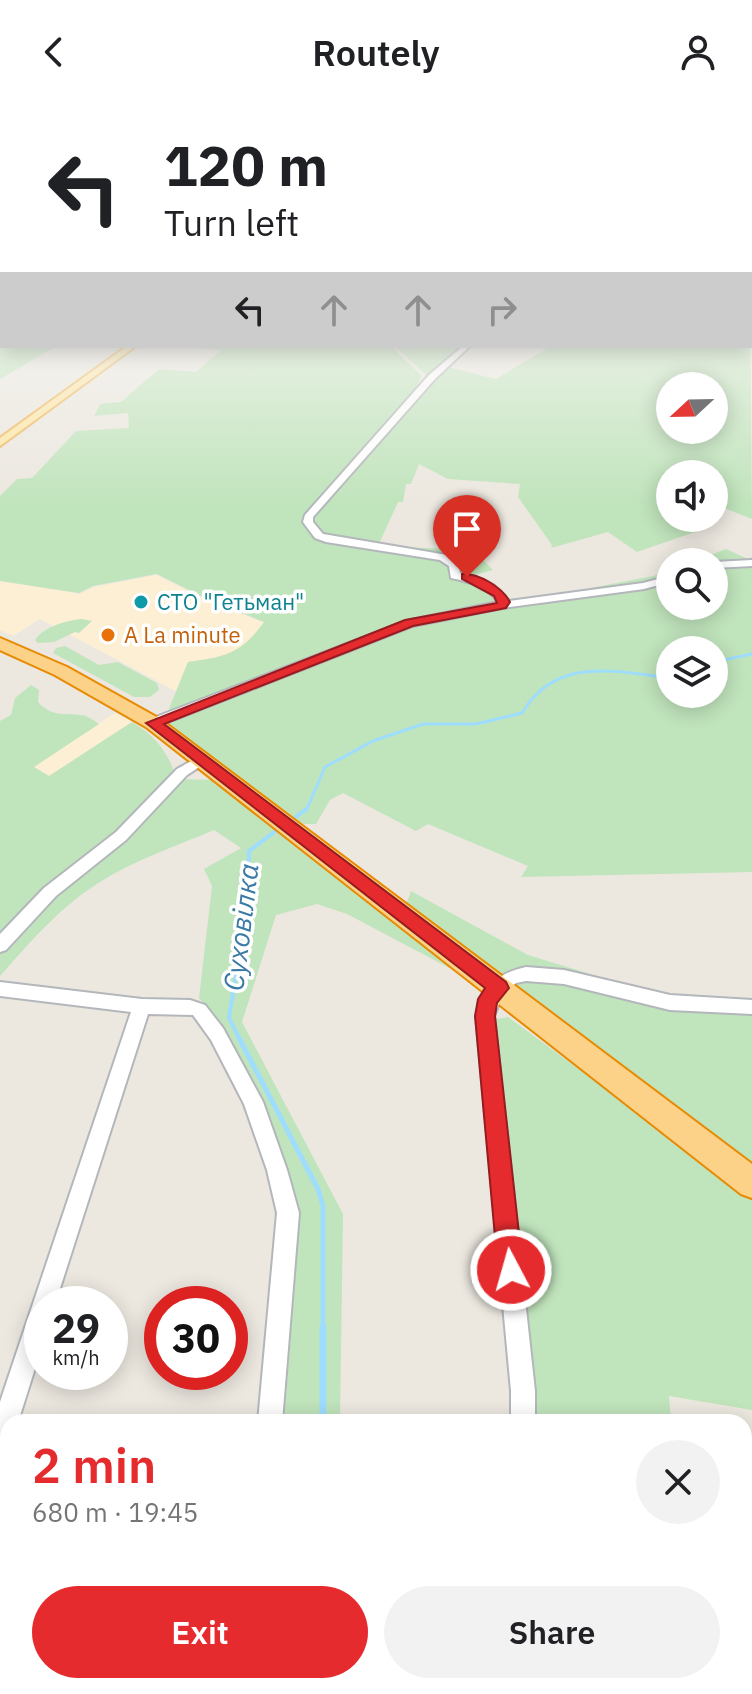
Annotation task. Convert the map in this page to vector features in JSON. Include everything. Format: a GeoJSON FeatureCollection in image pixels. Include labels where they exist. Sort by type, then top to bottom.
{"type":"FeatureCollection","features":[{"type":"Feature","properties":{"kind":"highway"},"geometry":{"type":"LineString","coordinates":[[0,643],[61,671],[153,723],[255,798],[752,1183]]}},
{"type":"Feature","properties":{"kind":"main road"},"geometry":{"type":"LineString","coordinates":[[0,443],[118,356]]}},
{"type":"Feature","properties":{"kind":"street"},"geometry":{"type":"LineString","coordinates":[[455,356],[432,377],[308,517],[308,522],[319,536],[330,540],[430,553],[446,559],[454,565],[455,576],[467,577],[499,593],[504,602],[502,605]]}},
{"type":"Feature","properties":{"kind":"street"},"geometry":{"type":"LineString","coordinates":[[728,564],[752,563]]}},
{"type":"Feature","properties":{"kind":"street"},"geometry":{"type":"LineString","coordinates":[[153,723],[410,623],[502,605],[623,590],[656,582]]}},
{"type":"Feature","properties":{"kind":"street"},"geometry":{"type":"LineString","coordinates":[[0,945],[50,892],[121,836],[182,772],[202,759]]}},
{"type":"Feature","properties":{"kind":"street"},"geometry":{"type":"LineString","coordinates":[[523,1414],[485,1016],[488,999],[511,977],[559,976],[662,1002],[752,1007]]}},
{"type":"Feature","properties":{"kind":"street"},"geometry":{"type":"LineString","coordinates":[[0,989],[142,1006],[190,1007],[199,1010],[205,1017],[245,1085],[277,1170],[288,1213],[271,1414]]}},
{"type":"Feature","properties":{"kind":"street"},"geometry":{"type":"LineString","coordinates":[[50,1286],[142,1006]]}},
{"type":"Feature","properties":{"kind":"street"},"geometry":{"type":"LineString","coordinates":[[8,1414],[24,1365]]}},
{"type":"Feature","properties":{"kind":"shaded area"},"geometry":{"type":"Polygon","coordinates":[[[156,575],[202,598],[265,623],[244,646],[225,657],[188,662],[176,691],[40,619],[13,636],[0,630],[0,581],[80,594],[94,587],[156,575]]]}},
{"type":"Feature","properties":{"kind":"shaded area"},"geometry":{"type":"Polygon","coordinates":[[[115,713],[132,722],[49,776],[33,766],[115,713]]]}},
{"type":"Feature","properties":{"kind":"green space"},"geometry":{"type":"Polygon","coordinates":[[[0,356],[39,356],[0,379],[0,356]]]}},
{"type":"Feature","properties":{"kind":"green space"},"geometry":{"type":"Polygon","coordinates":[[[214,356],[402,356],[422,376],[406,404],[428,377],[406,356],[455,356],[443,366],[496,379],[534,356],[751,356],[752,519],[728,510],[728,460],[656,460],[656,532],[695,532],[637,552],[608,532],[551,548],[552,545],[518,497],[520,484],[448,479],[419,464],[411,484],[406,484],[403,502],[398,502],[378,546],[473,550],[493,570],[475,575],[502,590],[513,603],[656,575],[656,620],[728,620],[728,550],[748,559],[752,557],[752,872],[521,877],[528,866],[428,824],[416,831],[343,793],[330,800],[316,824],[303,824],[164,721],[188,662],[231,652],[248,641],[264,622],[157,574],[93,586],[79,593],[0,581],[0,496],[17,479],[32,478],[76,431],[129,428],[128,413],[94,416],[100,404],[121,402],[159,369],[196,372],[214,356]]]}},
{"type":"Feature","properties":{"kind":"green space"},"geometry":{"type":"Polygon","coordinates":[[[82,619],[92,621],[79,633],[54,642],[38,643],[35,640],[56,625],[82,619]]]}},
{"type":"Feature","properties":{"kind":"green space"},"geometry":{"type":"Polygon","coordinates":[[[65,646],[99,665],[118,662],[157,683],[159,690],[150,697],[134,697],[53,653],[56,648],[65,646]]]}},
{"type":"Feature","properties":{"kind":"green space"},"geometry":{"type":"Polygon","coordinates":[[[31,685],[39,690],[38,702],[48,710],[83,715],[99,724],[34,767],[49,776],[132,722],[160,746],[170,761],[176,779],[217,780],[472,980],[347,914],[317,904],[276,915],[242,1022],[343,1214],[340,1414],[285,1414],[300,1214],[275,1137],[211,1012],[199,998],[212,886],[204,869],[241,848],[214,830],[113,874],[59,913],[0,976],[0,721],[11,715],[15,698],[31,685]]]}},
{"type":"Feature","properties":{"kind":"green space"},"geometry":{"type":"Polygon","coordinates":[[[411,891],[528,955],[662,996],[752,998],[752,1165],[406,905],[411,891]]]}},
{"type":"Feature","properties":{"kind":"green space"},"geometry":{"type":"Polygon","coordinates":[[[508,1017],[752,1196],[752,1410],[669,1396],[670,1414],[522,1414],[492,1020],[508,1017]]]}},
{"type":"Feature","properties":{"kind":"waterway","name":"Суховілка"},"geometry":{"type":"LineString","coordinates":[[728,659],[752,654]]}},
{"type":"Feature","properties":{"kind":"waterway","name":"Суховілка"},"geometry":{"type":"LineString","coordinates":[[306,811],[325,767],[373,741],[423,724],[476,724],[522,713],[536,695],[552,682],[569,675],[608,671],[656,676]]}},
{"type":"Feature","properties":{"kind":"waterway","name":"Суховілка"},"geometry":{"type":"LineString","coordinates":[[292,820],[306,809]]}},
{"type":"Feature","properties":{"kind":"waterway","name":"Суховілка"},"geometry":{"type":"LineString","coordinates":[[239,1038],[229,1018],[248,898],[249,851],[281,827]]}},
{"type":"Feature","properties":{"kind":"waterway","name":"Суховілка"},"geometry":{"type":"LineString","coordinates":[[239,1038],[318,1189],[323,1206],[323,1414]]}},
{"type":"Feature","properties":{"kind":"place","name":"СТО \"Гетьман\""},"geometry":{"type":"Point","coordinates":[141,602]}},
{"type":"Feature","properties":{"kind":"place","name":"A La minute"},"geometry":{"type":"Point","coordinates":[108,635]}},
{"type":"Feature","properties":{"kind":"route"},"geometry":{"type":"LineString","coordinates":[[467,577],[499,593],[504,602],[502,605],[410,623],[153,723],[255,798],[499,988],[488,999],[485,1016],[511,1270]]}}]}
